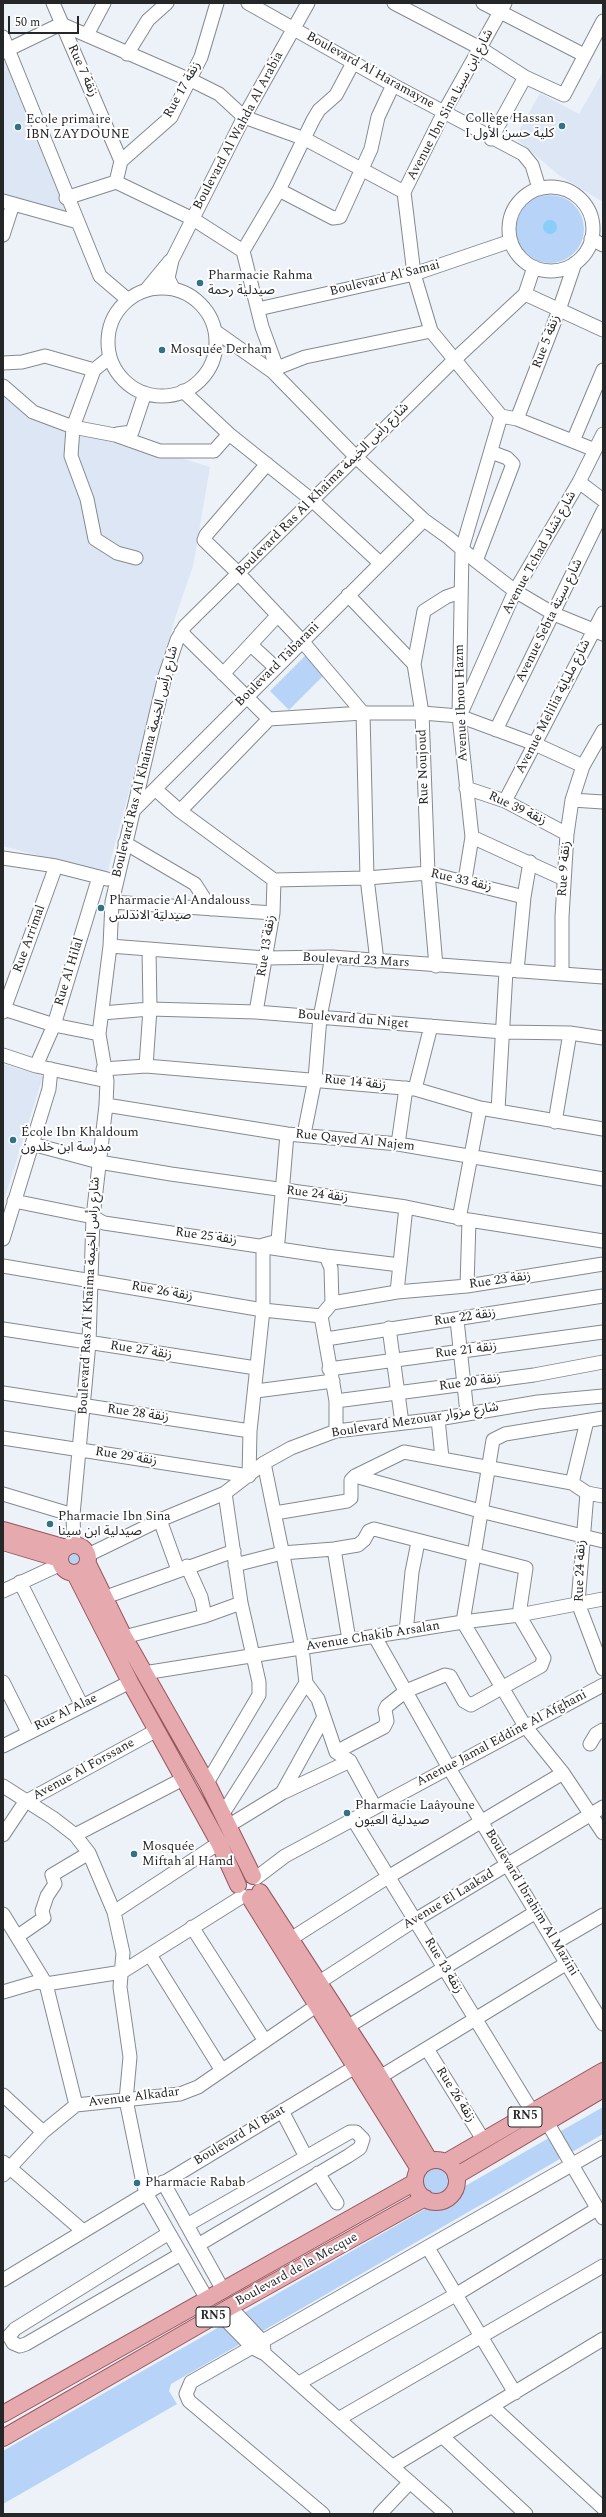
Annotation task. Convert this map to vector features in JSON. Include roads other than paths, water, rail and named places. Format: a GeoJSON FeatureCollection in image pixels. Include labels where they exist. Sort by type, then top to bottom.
{"type":"FeatureCollection","features":[{"type":"Feature","properties":{"kind":"main road"},"geometry":{"type":"LineString","coordinates":[[3,1530],[65,1554]]}},
{"type":"Feature","properties":{"kind":"main road"},"geometry":{"type":"LineString","coordinates":[[3,1542],[65,1554],[82,1548],[84,1564],[130,1682],[183,1779],[219,1843],[289,1940],[380,2077],[427,2168]]}},
{"type":"Feature","properties":{"kind":"main road"},"geometry":{"type":"LineString","coordinates":[[65,1554],[68,1572],[84,1564]]}},
{"type":"Feature","properties":{"kind":"main road"},"geometry":{"type":"LineString","coordinates":[[84,1564],[144,1673],[208,1783],[225,1821],[250,1887],[316,2006],[355,2067],[427,2168]]}},
{"type":"Feature","properties":{"kind":"main road","name":"Boulevard de la Mecque"},"geometry":{"type":"LineString","coordinates":[[3,2414],[207,2300],[427,2168],[484,2141],[603,2072]]}},
{"type":"Feature","properties":{"kind":"main road","name":"RN5"},"geometry":{"type":"LineString","coordinates":[[456,2176],[603,2089]]}},
{"type":"Feature","properties":{"kind":"main road"},"geometry":{"type":"LineString","coordinates":[[451,2166],[456,2176],[455,2190],[445,2200],[431,2201],[425,2198],[417,2188],[427,2168],[451,2166]]}},
{"type":"Feature","properties":{"kind":"main road","name":"Boulevard de la Mecque"},"geometry":{"type":"LineString","coordinates":[[3,2438],[224,2310],[425,2198]]}},
{"type":"Feature","properties":{"kind":"street","name":"Rue 7 زنقة"},"geometry":{"type":"LineString","coordinates":[[53,3],[121,161]]}},
{"type":"Feature","properties":{"kind":"street"},"geometry":{"type":"LineString","coordinates":[[88,33],[104,3]]}},
{"type":"Feature","properties":{"kind":"street"},"geometry":{"type":"LineString","coordinates":[[127,54],[148,20],[167,3]]}},
{"type":"Feature","properties":{"kind":"street","name":"Rue 17 زنقة"},"geometry":{"type":"LineString","coordinates":[[121,161],[168,120],[201,57],[217,3]]}},
{"type":"Feature","properties":{"kind":"street","name":"Boulevard Al Haramayne"},"geometry":{"type":"LineString","coordinates":[[248,3],[392,85],[491,139],[523,154],[528,159],[539,188]]}},
{"type":"Feature","properties":{"kind":"street","name":"Boulevard Al Wahda Al Arabia"},"geometry":{"type":"LineString","coordinates":[[146,290],[172,260],[244,117],[308,3]]}},
{"type":"Feature","properties":{"kind":"street"},"geometry":{"type":"LineString","coordinates":[[394,3],[407,6],[480,48],[525,77],[564,95],[603,21]]}},
{"type":"Feature","properties":{"kind":"street"},"geometry":{"type":"LineString","coordinates":[[483,3],[502,8],[584,55]]}},
{"type":"Feature","properties":{"kind":"street","name":"Avenue Ibn Sina شارع ابن سينا"},"geometry":{"type":"LineString","coordinates":[[501,416],[454,361],[431,331],[414,274],[404,192],[444,112],[502,8]]}},
{"type":"Feature","properties":{"kind":"street"},"geometry":{"type":"LineString","coordinates":[[6,51],[61,24],[88,33],[127,54],[190,80],[219,94],[244,117],[305,139],[404,192]]}},
{"type":"Feature","properties":{"kind":"street"},"geometry":{"type":"LineString","coordinates":[[3,37],[6,51],[66,198],[78,222],[100,276],[127,299]]}},
{"type":"Feature","properties":{"kind":"street"},"geometry":{"type":"LineString","coordinates":[[243,251],[279,190],[319,110],[336,95],[353,63]]}},
{"type":"Feature","properties":{"kind":"street"},"geometry":{"type":"LineString","coordinates":[[491,139],[525,77]]}},
{"type":"Feature","properties":{"kind":"street"},"geometry":{"type":"LineString","coordinates":[[279,190],[336,218],[341,216],[373,144],[378,117],[392,85]]}},
{"type":"Feature","properties":{"kind":"street"},"geometry":{"type":"LineString","coordinates":[[116,182],[121,161]]}},
{"type":"Feature","properties":{"kind":"street"},"geometry":{"type":"LineString","coordinates":[[66,198],[116,182],[193,219],[243,251],[275,370]]}},
{"type":"Feature","properties":{"kind":"street"},"geometry":{"type":"LineString","coordinates":[[552,186],[575,194],[584,203],[590,214],[597,242],[575,263],[555,270],[534,267],[520,257],[511,241],[509,222],[516,204],[527,194],[539,188],[552,186]]}},
{"type":"Feature","properties":{"kind":"street"},"geometry":{"type":"LineString","coordinates":[[3,235],[8,203],[78,222]]}},
{"type":"Feature","properties":{"kind":"street","name":"Boulevard Al Samai"},"geometry":{"type":"LineString","coordinates":[[258,309],[414,274],[511,241]]}},
{"type":"Feature","properties":{"kind":"street","name":"Boulevard Al Wahda Al Arabia"},"geometry":{"type":"LineString","coordinates":[[172,260],[168,278],[173,288]]}},
{"type":"Feature","properties":{"kind":"street","name":"Rue 5 زنقة"},"geometry":{"type":"LineString","coordinates":[[517,419],[560,310],[575,263]]}},
{"type":"Feature","properties":{"kind":"street","name":"Boulevard Ras Al Khaima شارع رأس الخيمة"},"geometry":{"type":"LineString","coordinates":[[65,1554],[73,1515],[81,1450],[90,1343],[92,1217],[106,1105],[105,1075],[99,1034],[110,946],[112,902],[165,676],[181,632],[238,573],[357,458],[454,361],[525,294],[534,267]]}},
{"type":"Feature","properties":{"kind":"street"},"geometry":{"type":"LineString","coordinates":[[173,288],[196,299],[208,314],[215,331],[215,351],[208,370],[202,378],[183,391],[164,396],[145,393],[123,379],[110,357],[108,339],[111,322],[127,299],[146,290],[173,288]]}},
{"type":"Feature","properties":{"kind":"street"},"geometry":{"type":"LineString","coordinates":[[525,294],[603,330]]}},
{"type":"Feature","properties":{"kind":"street"},"geometry":{"type":"LineString","coordinates":[[215,331],[275,370],[357,458],[424,520],[476,561],[516,591],[554,614],[598,632]]}},
{"type":"Feature","properties":{"kind":"street"},"geometry":{"type":"LineString","coordinates":[[275,370],[305,357],[431,331]]}},
{"type":"Feature","properties":{"kind":"street"},"geometry":{"type":"LineString","coordinates":[[3,363],[22,362],[45,356],[94,370]]}},
{"type":"Feature","properties":{"kind":"street"},"geometry":{"type":"LineString","coordinates":[[110,357],[94,370],[73,426],[70,456],[87,499],[94,536],[104,546],[136,558]]}},
{"type":"Feature","properties":{"kind":"street"},"geometry":{"type":"LineString","coordinates":[[573,441],[603,370]]}},
{"type":"Feature","properties":{"kind":"street"},"geometry":{"type":"LineString","coordinates":[[3,386],[33,412],[73,426],[116,435],[160,451],[214,451],[229,434]]}},
{"type":"Feature","properties":{"kind":"street"},"geometry":{"type":"LineString","coordinates":[[183,391],[229,434],[313,501],[380,563]]}},
{"type":"Feature","properties":{"kind":"street"},"geometry":{"type":"LineString","coordinates":[[116,435],[132,432],[145,393]]}},
{"type":"Feature","properties":{"kind":"street"},"geometry":{"type":"LineString","coordinates":[[501,416],[517,419],[595,450]]}},
{"type":"Feature","properties":{"kind":"street","name":"Avenue Ibnou Hazm"},"geometry":{"type":"LineString","coordinates":[[465,880],[472,837],[459,716],[460,592],[462,549],[501,416]]}},
{"type":"Feature","properties":{"kind":"street","name":"Avenue Tchad شارع تشاد"},"geometry":{"type":"LineString","coordinates":[[459,716],[516,591],[579,482],[603,434]]}},
{"type":"Feature","properties":{"kind":"street"},"geometry":{"type":"LineString","coordinates":[[476,561],[513,464],[507,458],[491,452]]}},
{"type":"Feature","properties":{"kind":"street"},"geometry":{"type":"LineString","coordinates":[[267,464],[206,535],[204,540],[238,573],[302,641],[363,713],[367,878],[377,961]]}},
{"type":"Feature","properties":{"kind":"street"},"geometry":{"type":"LineString","coordinates":[[579,482],[603,500]]}},
{"type":"Feature","properties":{"kind":"street","name":"Avenue Sebta شارع سبتة"},"geometry":{"type":"LineString","coordinates":[[496,730],[603,511]]}},
{"type":"Feature","properties":{"kind":"street","name":"Boulevard Tabarani"},"geometry":{"type":"LineString","coordinates":[[133,811],[424,520]]}},
{"type":"Feature","properties":{"kind":"street","name":"Rue Noujoud"},"geometry":{"type":"LineString","coordinates":[[436,966],[428,873],[422,713],[414,664],[419,627],[424,611],[446,597],[460,592]]}},
{"type":"Feature","properties":{"kind":"street"},"geometry":{"type":"LineString","coordinates":[[348,595],[414,664]]}},
{"type":"Feature","properties":{"kind":"street","name":"Avenue Melilia شارع ملياية"},"geometry":{"type":"LineString","coordinates":[[505,801],[598,632],[603,613]]}},
{"type":"Feature","properties":{"kind":"street"},"geometry":{"type":"LineString","coordinates":[[223,674],[278,615]]}},
{"type":"Feature","properties":{"kind":"street"},"geometry":{"type":"LineString","coordinates":[[181,632],[269,719]]}},
{"type":"Feature","properties":{"kind":"street"},"geometry":{"type":"LineString","coordinates":[[250,645],[276,668]]}},
{"type":"Feature","properties":{"kind":"street"},"geometry":{"type":"LineString","coordinates":[[180,811],[269,719],[363,713],[422,713],[459,716],[535,744],[583,766]]}},
{"type":"Feature","properties":{"kind":"street","name":"Rue 9 زنقة"},"geometry":{"type":"LineString","coordinates":[[562,974],[564,879],[567,834],[572,800],[583,766],[603,731]]}},
{"type":"Feature","properties":{"kind":"street","name":"Rue 39 زنقة"},"geometry":{"type":"LineString","coordinates":[[466,788],[505,801],[567,834]]}},
{"type":"Feature","properties":{"kind":"street"},"geometry":{"type":"LineString","coordinates":[[155,790],[180,811],[274,880]]}},
{"type":"Feature","properties":{"kind":"street"},"geometry":{"type":"LineString","coordinates":[[572,800],[603,802]]}},
{"type":"Feature","properties":{"kind":"street"},"geometry":{"type":"LineString","coordinates":[[472,837],[530,862],[564,879]]}},
{"type":"Feature","properties":{"kind":"street"},"geometry":{"type":"LineString","coordinates":[[125,843],[195,884],[211,909]]}},
{"type":"Feature","properties":{"kind":"street"},"geometry":{"type":"LineString","coordinates":[[3,858],[56,866],[116,882]]}},
{"type":"Feature","properties":{"kind":"street"},"geometry":{"type":"LineString","coordinates":[[498,1110],[503,1032],[511,971],[530,862]]}},
{"type":"Feature","properties":{"kind":"street","name":"Rue Arrimal"},"geometry":{"type":"LineString","coordinates":[[4,1010],[56,866]]}},
{"type":"Feature","properties":{"kind":"street","name":"Rue 33 زنقة"},"geometry":{"type":"LineString","coordinates":[[274,880],[367,878],[428,873],[465,880],[524,897]]}},
{"type":"Feature","properties":{"kind":"street","name":"Rue Al Hilal"},"geometry":{"type":"LineString","coordinates":[[36,1066],[54,1025],[99,877]]}},
{"type":"Feature","properties":{"kind":"street","name":"Rue 13 زنقة"},"geometry":{"type":"LineString","coordinates":[[256,1012],[273,913],[274,880]]}},
{"type":"Feature","properties":{"kind":"street"},"geometry":{"type":"LineString","coordinates":[[112,902],[273,913]]}},
{"type":"Feature","properties":{"kind":"street","name":"Boulevard 23 Mars"},"geometry":{"type":"LineString","coordinates":[[110,946],[265,958],[332,957],[436,966],[603,977]]}},
{"type":"Feature","properties":{"kind":"street"},"geometry":{"type":"LineString","coordinates":[[146,1066],[150,1008],[149,949]]}},
{"type":"Feature","properties":{"kind":"street"},"geometry":{"type":"LineString","coordinates":[[304,1134],[315,1079],[320,1017],[332,957]]}},
{"type":"Feature","properties":{"kind":"street","name":"Boulevard du Niget"},"geometry":{"type":"LineString","coordinates":[[102,1013],[150,1008],[256,1012],[503,1032],[570,1033],[603,1038]]}},
{"type":"Feature","properties":{"kind":"street"},"geometry":{"type":"LineString","coordinates":[[4,1010],[54,1025],[99,1034]]}},
{"type":"Feature","properties":{"kind":"street"},"geometry":{"type":"LineString","coordinates":[[398,1144],[410,1089],[432,1026]]}},
{"type":"Feature","properties":{"kind":"street"},"geometry":{"type":"LineString","coordinates":[[555,1122],[570,1033]]}},
{"type":"Feature","properties":{"kind":"street","name":"Rue 14 زنقة"},"geometry":{"type":"LineString","coordinates":[[3,1055],[36,1066],[51,1069],[105,1075],[146,1066],[315,1079],[410,1089],[480,1108],[603,1129]]}},
{"type":"Feature","properties":{"kind":"street"},"geometry":{"type":"LineString","coordinates":[[3,1239],[49,1089],[51,1069]]}},
{"type":"Feature","properties":{"kind":"street","name":"Rue Qayed Al Najem"},"geometry":{"type":"LineString","coordinates":[[106,1105],[287,1134],[304,1134],[398,1144],[603,1179]]}},
{"type":"Feature","properties":{"kind":"street"},"geometry":{"type":"LineString","coordinates":[[466,1286],[464,1220],[480,1108]]}},
{"type":"Feature","properties":{"kind":"street"},"geometry":{"type":"LineString","coordinates":[[249,1476],[250,1430],[256,1391],[256,1368],[263,1310],[263,1245],[278,1242],[287,1134]]}},
{"type":"Feature","properties":{"kind":"street","name":"Rue 24 زنقة"},"geometry":{"type":"LineString","coordinates":[[32,1144],[99,1162],[406,1207],[464,1220],[603,1241]]}},
{"type":"Feature","properties":{"kind":"street","name":"Rue 25 زنقة"},"geometry":{"type":"LineString","coordinates":[[14,1201],[92,1217],[104,1223],[263,1245],[326,1256],[400,1265]]}},
{"type":"Feature","properties":{"kind":"street"},"geometry":{"type":"LineString","coordinates":[[396,1292],[406,1207]]}},
{"type":"Feature","properties":{"kind":"street"},"geometry":{"type":"LineString","coordinates":[[326,1256],[331,1268],[332,1303],[321,1316],[336,1401],[336,1431]]}},
{"type":"Feature","properties":{"kind":"street","name":"Rue 23 زنقة"},"geometry":{"type":"LineString","coordinates":[[332,1303],[396,1292],[466,1286],[603,1264]]}},
{"type":"Feature","properties":{"kind":"street","name":"Rue 26 زنقة"},"geometry":{"type":"LineString","coordinates":[[3,1266],[263,1310],[321,1316]]}},
{"type":"Feature","properties":{"kind":"street","name":"Rue 22 زنقة"},"geometry":{"type":"LineString","coordinates":[[326,1339],[389,1328],[457,1320],[603,1296]]}},
{"type":"Feature","properties":{"kind":"street"},"geometry":{"type":"LineString","coordinates":[[457,1320],[467,1413]]}},
{"type":"Feature","properties":{"kind":"street"},"geometry":{"type":"LineString","coordinates":[[389,1328],[402,1423]]}},
{"type":"Feature","properties":{"kind":"street","name":"Rue 27 زنقة"},"geometry":{"type":"LineString","coordinates":[[3,1329],[256,1368]]}},
{"type":"Feature","properties":{"kind":"street","name":"Rue 21 زنقة"},"geometry":{"type":"LineString","coordinates":[[256,1391],[393,1361],[603,1332]]}},
{"type":"Feature","properties":{"kind":"street","name":"Rue 20 زنقة"},"geometry":{"type":"LineString","coordinates":[[336,1401],[465,1384],[603,1362]]}},
{"type":"Feature","properties":{"kind":"street","name":"Rue 28 زنقة"},"geometry":{"type":"LineString","coordinates":[[3,1393],[250,1430]]}},
{"type":"Feature","properties":{"kind":"street","name":"Boulevard Mezouar شارع مزوار"},"geometry":{"type":"LineString","coordinates":[[84,1564],[160,1520],[225,1493],[264,1463],[291,1448],[336,1431],[438,1419],[538,1402],[603,1396]]}},
{"type":"Feature","properties":{"kind":"street"},"geometry":{"type":"LineString","coordinates":[[603,1418],[498,1435],[493,1440],[472,1555],[463,1622],[525,1726],[563,1773],[603,1833]]}},
{"type":"Feature","properties":{"kind":"street"},"geometry":{"type":"LineString","coordinates":[[438,1419],[442,1458]]}},
{"type":"Feature","properties":{"kind":"street"},"geometry":{"type":"LineString","coordinates":[[572,1483],[587,1421]]}},
{"type":"Feature","properties":{"kind":"street","name":"Rue 29 زنقة"},"geometry":{"type":"LineString","coordinates":[[3,1438],[249,1476]]}},
{"type":"Feature","properties":{"kind":"street"},"geometry":{"type":"LineString","coordinates":[[275,1513],[347,1501],[351,1498],[351,1480],[355,1476],[404,1452],[572,1483],[587,1493],[603,1496]]}},
{"type":"Feature","properties":{"kind":"street"},"geometry":{"type":"LineString","coordinates":[[264,1463],[302,1648],[306,1683],[318,1699],[336,1752],[350,1761],[375,1807]]}},
{"type":"Feature","properties":{"kind":"street"},"geometry":{"type":"LineString","coordinates":[[355,1476],[480,1511],[603,1541]]}},
{"type":"Feature","properties":{"kind":"street"},"geometry":{"type":"LineString","coordinates":[[208,1783],[259,1695],[259,1682],[240,1603],[225,1493]]}},
{"type":"Feature","properties":{"kind":"street","name":"Rue 24 زنقة"},"geometry":{"type":"LineString","coordinates":[[587,1493],[582,1537],[578,1603],[603,1669]]}},
{"type":"Feature","properties":{"kind":"street"},"geometry":{"type":"LineString","coordinates":[[3,1494],[73,1515]]}},
{"type":"Feature","properties":{"kind":"street"},"geometry":{"type":"LineString","coordinates":[[160,1520],[183,1568],[200,1597],[205,1616]]}},
{"type":"Feature","properties":{"kind":"street"},"geometry":{"type":"LineString","coordinates":[[235,1565],[282,1553],[334,1549],[358,1545],[364,1540],[369,1531],[374,1529],[418,1542],[526,1568],[519,1615],[544,1658],[544,1662],[541,1666],[471,1705],[464,1701],[450,1676],[445,1675],[406,1691],[387,1706],[385,1710],[387,1721],[384,1727],[336,1752]]}},
{"type":"Feature","properties":{"kind":"street"},"geometry":{"type":"LineString","coordinates":[[406,1632],[412,1572],[418,1542]]}},
{"type":"Feature","properties":{"kind":"street"},"geometry":{"type":"LineString","coordinates":[[334,1549],[349,1640]]}},
{"type":"Feature","properties":{"kind":"street"},"geometry":{"type":"LineString","coordinates":[[103,1598],[183,1568],[234,1551]]}},
{"type":"Feature","properties":{"kind":"street"},"geometry":{"type":"LineString","coordinates":[[3,1591],[65,1554]]}},
{"type":"Feature","properties":{"kind":"street"},"geometry":{"type":"LineString","coordinates":[[20,1582],[82,1706]]}},
{"type":"Feature","properties":{"kind":"street","name":"Avenue Chakib Arsalan"},"geometry":{"type":"LineString","coordinates":[[144,1673],[463,1622],[519,1615],[603,1599]]}},
{"type":"Feature","properties":{"kind":"street"},"geometry":{"type":"LineString","coordinates":[[124,1637],[205,1616],[240,1603]]}},
{"type":"Feature","properties":{"kind":"street","name":"Boulevard Ibrahim Al Mazini"},"geometry":{"type":"LineString","coordinates":[[375,1637],[449,1768],[603,2024]]}},
{"type":"Feature","properties":{"kind":"street"},"geometry":{"type":"LineString","coordinates":[[3,1682],[28,1732]]}},
{"type":"Feature","properties":{"kind":"street","name":"Rue Al Alae"},"geometry":{"type":"LineString","coordinates":[[3,1746],[28,1732],[130,1682]]}},
{"type":"Feature","properties":{"kind":"street"},"geometry":{"type":"LineString","coordinates":[[225,1821],[306,1683]]}},
{"type":"Feature","properties":{"kind":"street","name":"Anenue Jamal Eddine Al Afghani"},"geometry":{"type":"LineString","coordinates":[[122,1972],[150,1955],[250,1887],[285,1856],[603,1685]]}},
{"type":"Feature","properties":{"kind":"street"},"geometry":{"type":"LineString","coordinates":[[282,1793],[324,1717]]}},
{"type":"Feature","properties":{"kind":"street","name":"Avenue Al Forssane"},"geometry":{"type":"LineString","coordinates":[[3,1835],[25,1802],[157,1730]]}},
{"type":"Feature","properties":{"kind":"street"},"geometry":{"type":"LineString","coordinates":[[590,1744],[596,1734],[603,1730]]}},
{"type":"Feature","properties":{"kind":"street"},"geometry":{"type":"LineString","coordinates":[[225,1821],[350,1761]]}},
{"type":"Feature","properties":{"kind":"street"},"geometry":{"type":"LineString","coordinates":[[289,1940],[388,1877],[563,1773]]}},
{"type":"Feature","properties":{"kind":"street"},"geometry":{"type":"LineString","coordinates":[[75,1835],[183,1779]]}},
{"type":"Feature","properties":{"kind":"street"},"geometry":{"type":"LineString","coordinates":[[3,1786],[25,1802],[53,1818],[75,1835],[89,1853],[114,1912],[123,1953],[120,1987],[130,2057],[126,2100],[146,2193],[207,2300]]}},
{"type":"Feature","properties":{"kind":"street","name":"Avenue El Laakad"},"geometry":{"type":"LineString","coordinates":[[318,1983],[415,1920],[603,1807]]}},
{"type":"Feature","properties":{"kind":"street","name":"Rue 13 زنقة"},"geometry":{"type":"LineString","coordinates":[[353,1819],[532,2113]]}},
{"type":"Feature","properties":{"kind":"street"},"geometry":{"type":"LineString","coordinates":[[114,1912],[219,1843]]}},
{"type":"Feature","properties":{"kind":"street"},"geometry":{"type":"LineString","coordinates":[[18,1936],[44,1918],[42,1910],[47,1896],[55,1884],[52,1875],[89,1853]]}},
{"type":"Feature","properties":{"kind":"street"},"geometry":{"type":"LineString","coordinates":[[347,2027],[536,1912]]}},
{"type":"Feature","properties":{"kind":"street"},"geometry":{"type":"LineString","coordinates":[[3,1914],[18,1936],[46,1984],[76,2105]]}},
{"type":"Feature","properties":{"kind":"street"},"geometry":{"type":"LineString","coordinates":[[555,1943],[603,1915]]}},
{"type":"Feature","properties":{"kind":"street"},"geometry":{"type":"LineString","coordinates":[[192,1927],[265,2041]]}},
{"type":"Feature","properties":{"kind":"street"},"geometry":{"type":"LineString","coordinates":[[150,1955],[221,2069]]}},
{"type":"Feature","properties":{"kind":"street"},"geometry":{"type":"LineString","coordinates":[[380,2077],[427,2050],[567,1963]]}},
{"type":"Feature","properties":{"kind":"street"},"geometry":{"type":"LineString","coordinates":[[3,1992],[37,1982],[46,1984],[122,1972]]}},
{"type":"Feature","properties":{"kind":"street","name":"Avenue Alkadar"},"geometry":{"type":"LineString","coordinates":[[5,2168],[43,2132],[76,2105],[180,2094],[198,2087],[221,2069],[316,2006]]}},
{"type":"Feature","properties":{"kind":"street","name":"Rue 26 زنقة"},"geometry":{"type":"LineString","coordinates":[[427,2050],[484,2141]]}},
{"type":"Feature","properties":{"kind":"street","name":"Boulevard Al Baat"},"geometry":{"type":"LineString","coordinates":[[3,2280],[355,2067]]}},
{"type":"Feature","properties":{"kind":"street"},"geometry":{"type":"LineString","coordinates":[[3,2095],[43,2132]]}},
{"type":"Feature","properties":{"kind":"street"},"geometry":{"type":"LineString","coordinates":[[282,2111],[306,2157]]}},
{"type":"Feature","properties":{"kind":"street"},"geometry":{"type":"LineString","coordinates":[[299,2383],[600,2213],[547,2122]]}},
{"type":"Feature","properties":{"kind":"street"},"geometry":{"type":"LineString","coordinates":[[187,2225],[350,2132],[360,2134],[363,2143],[360,2148],[198,2245]]}},
{"type":"Feature","properties":{"kind":"street"},"geometry":{"type":"LineString","coordinates":[[323,2514],[187,2398],[188,2388],[191,2382],[260,2348],[428,2248],[603,2147]]}},
{"type":"Feature","properties":{"kind":"street"},"geometry":{"type":"LineString","coordinates":[[5,2168],[83,2231]]}},
{"type":"Feature","properties":{"kind":"street"},"geometry":{"type":"LineString","coordinates":[[318,2173],[337,2203]]}},
{"type":"Feature","properties":{"kind":"street"},"geometry":{"type":"LineString","coordinates":[[163,2182],[224,2290]]}},
{"type":"Feature","properties":{"kind":"street"},"geometry":{"type":"LineString","coordinates":[[169,2234],[15,2329],[9,2336],[13,2343],[20,2346],[26,2344],[181,2254]]}},
{"type":"Feature","properties":{"kind":"street"},"geometry":{"type":"LineString","coordinates":[[428,2248],[483,2336],[515,2393]]}},
{"type":"Feature","properties":{"kind":"street"},"geometry":{"type":"LineString","coordinates":[[340,2418],[603,2266]]}},
{"type":"Feature","properties":{"kind":"street"},"geometry":{"type":"LineString","coordinates":[[224,2310],[260,2348],[446,2514]]}},
{"type":"Feature","properties":{"kind":"street"},"geometry":{"type":"LineString","coordinates":[[393,2466],[603,2340]]}},
{"type":"Feature","properties":{"kind":"street"},"geometry":{"type":"LineString","coordinates":[[493,2406],[603,2508]]}},
{"type":"Feature","properties":{"kind":"street"},"geometry":{"type":"LineString","coordinates":[[443,2437],[526,2514]]}},
{"type":"Feature","properties":{"kind":"street"},"geometry":{"type":"LineString","coordinates":[[380,2514],[410,2482]]}},
{"type":"Feature","properties":{"kind":"place","name":"Collège Hassan I كلية حسن الأول"},"geometry":{"type":"Point","coordinates":[562,126]}},
{"type":"Feature","properties":{"kind":"place","name":"Ecole primaire IBN ZAYDOUNE"},"geometry":{"type":"Point","coordinates":[18,127]}},
{"type":"Feature","properties":{"kind":"place","name":"Pharmacie Rahma صيدلية رحمة"},"geometry":{"type":"Point","coordinates":[200,283]}},
{"type":"Feature","properties":{"kind":"place","name":"Mosquée Derham"},"geometry":{"type":"Point","coordinates":[162,350]}},
{"type":"Feature","properties":{"kind":"place","name":"Pharmacie Al Andalouss صيدلية الاندلس"},"geometry":{"type":"Point","coordinates":[101,908]}},
{"type":"Feature","properties":{"kind":"place","name":"École Ibn Khaldoum مدرسة ابن خلدون"},"geometry":{"type":"Point","coordinates":[13,1140]}},
{"type":"Feature","properties":{"kind":"place","name":"Pharmacie Ibn Sina صيدلية ابن سينا"},"geometry":{"type":"Point","coordinates":[50,1524]}},
{"type":"Feature","properties":{"kind":"place","name":"Pharmacie Laâyoune صيدلية العيون"},"geometry":{"type":"Point","coordinates":[347,1813]}},
{"type":"Feature","properties":{"kind":"place","name":"Mosquée Miftah al Hamd"},"geometry":{"type":"Point","coordinates":[134,1854]}},
{"type":"Feature","properties":{"kind":"place","name":"Pharmacie Rabab"},"geometry":{"type":"Point","coordinates":[137,2183]}}]}
